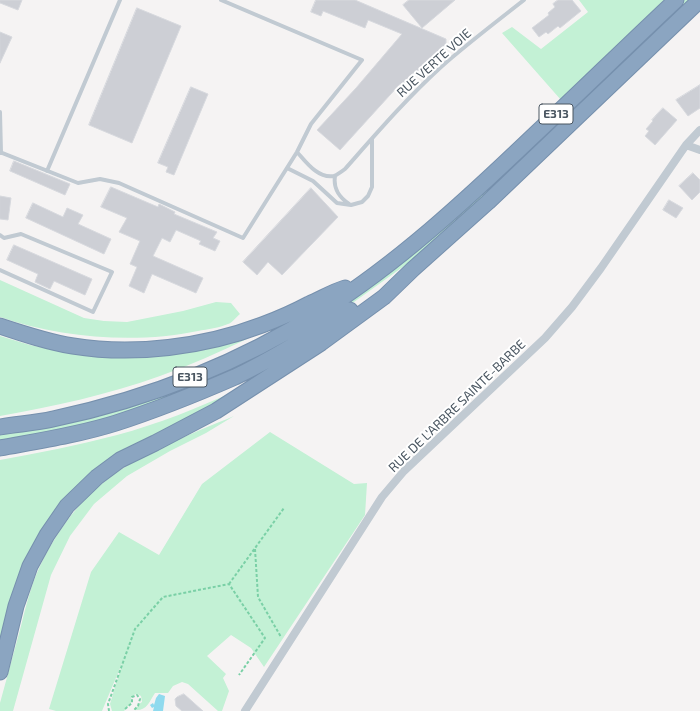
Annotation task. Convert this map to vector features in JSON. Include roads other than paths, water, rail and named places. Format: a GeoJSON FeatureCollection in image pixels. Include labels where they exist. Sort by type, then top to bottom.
{"type":"FeatureCollection","features":[{"type":"Feature","properties":{"kind":"highway","name":"E313"},"geometry":{"type":"LineString","coordinates":[[0,427],[51,420],[110,405],[176,383],[223,364],[261,346],[322,311],[363,283],[435,226],[484,183],[676,0]]}},
{"type":"Feature","properties":{"kind":"highway","name":"E313"},"geometry":{"type":"LineString","coordinates":[[0,448],[115,423],[235,377],[296,344],[413,269],[488,202],[700,0]]}},
{"type":"Feature","properties":{"kind":"highway"},"geometry":{"type":"LineString","coordinates":[[0,672],[16,606],[30,566],[47,535],[67,506],[97,477],[120,460],[155,444],[216,411],[321,343],[384,297],[413,269]]}},
{"type":"Feature","properties":{"kind":"highway"},"geometry":{"type":"LineString","coordinates":[[0,326],[57,343],[75,346],[113,350],[160,348],[228,336],[262,325],[337,290],[363,283]]}},
{"type":"Feature","properties":{"kind":"street","name":"RUE DE L'ARBRE SAINTE-BARBE"},"geometry":{"type":"LineString","coordinates":[[245,711],[382,497],[404,471],[550,333],[572,307],[601,268],[686,145],[700,130]]}},
{"type":"Feature","properties":{"kind":"street"},"geometry":{"type":"LineString","coordinates":[[686,145],[700,150]]}},
{"type":"Feature","properties":{"kind":"lane"},"geometry":{"type":"LineString","coordinates":[[47,171],[120,0]]}},
{"type":"Feature","properties":{"kind":"lane"},"geometry":{"type":"LineString","coordinates":[[0,112],[1,152],[78,183],[100,179],[119,183],[243,238],[297,152],[311,124],[362,60],[221,0]]}},
{"type":"Feature","properties":{"kind":"lane","name":"RUE VERTE VOIE"},"geometry":{"type":"LineString","coordinates":[[335,176],[345,170],[395,112],[436,72],[524,0]]}},
{"type":"Feature","properties":{"kind":"lane"},"geometry":{"type":"LineString","coordinates":[[287,168],[312,181],[337,203],[351,205],[362,202],[368,196],[372,187],[372,139]]}},
{"type":"Feature","properties":{"kind":"lane"},"geometry":{"type":"LineString","coordinates":[[297,152],[317,172],[327,176],[335,176],[334,184],[336,191],[341,198],[351,205]]}},
{"type":"Feature","properties":{"kind":"lane"},"geometry":{"type":"LineString","coordinates":[[0,236],[4,238],[21,234],[112,272],[93,312],[0,270]]}},
{"type":"Feature","properties":{"kind":"water"},"geometry":{"type":"Polygon","coordinates":[[[159,694],[165,696],[163,711],[153,711],[154,707],[152,708],[150,705],[153,703],[154,705],[159,694]]]}}]}
